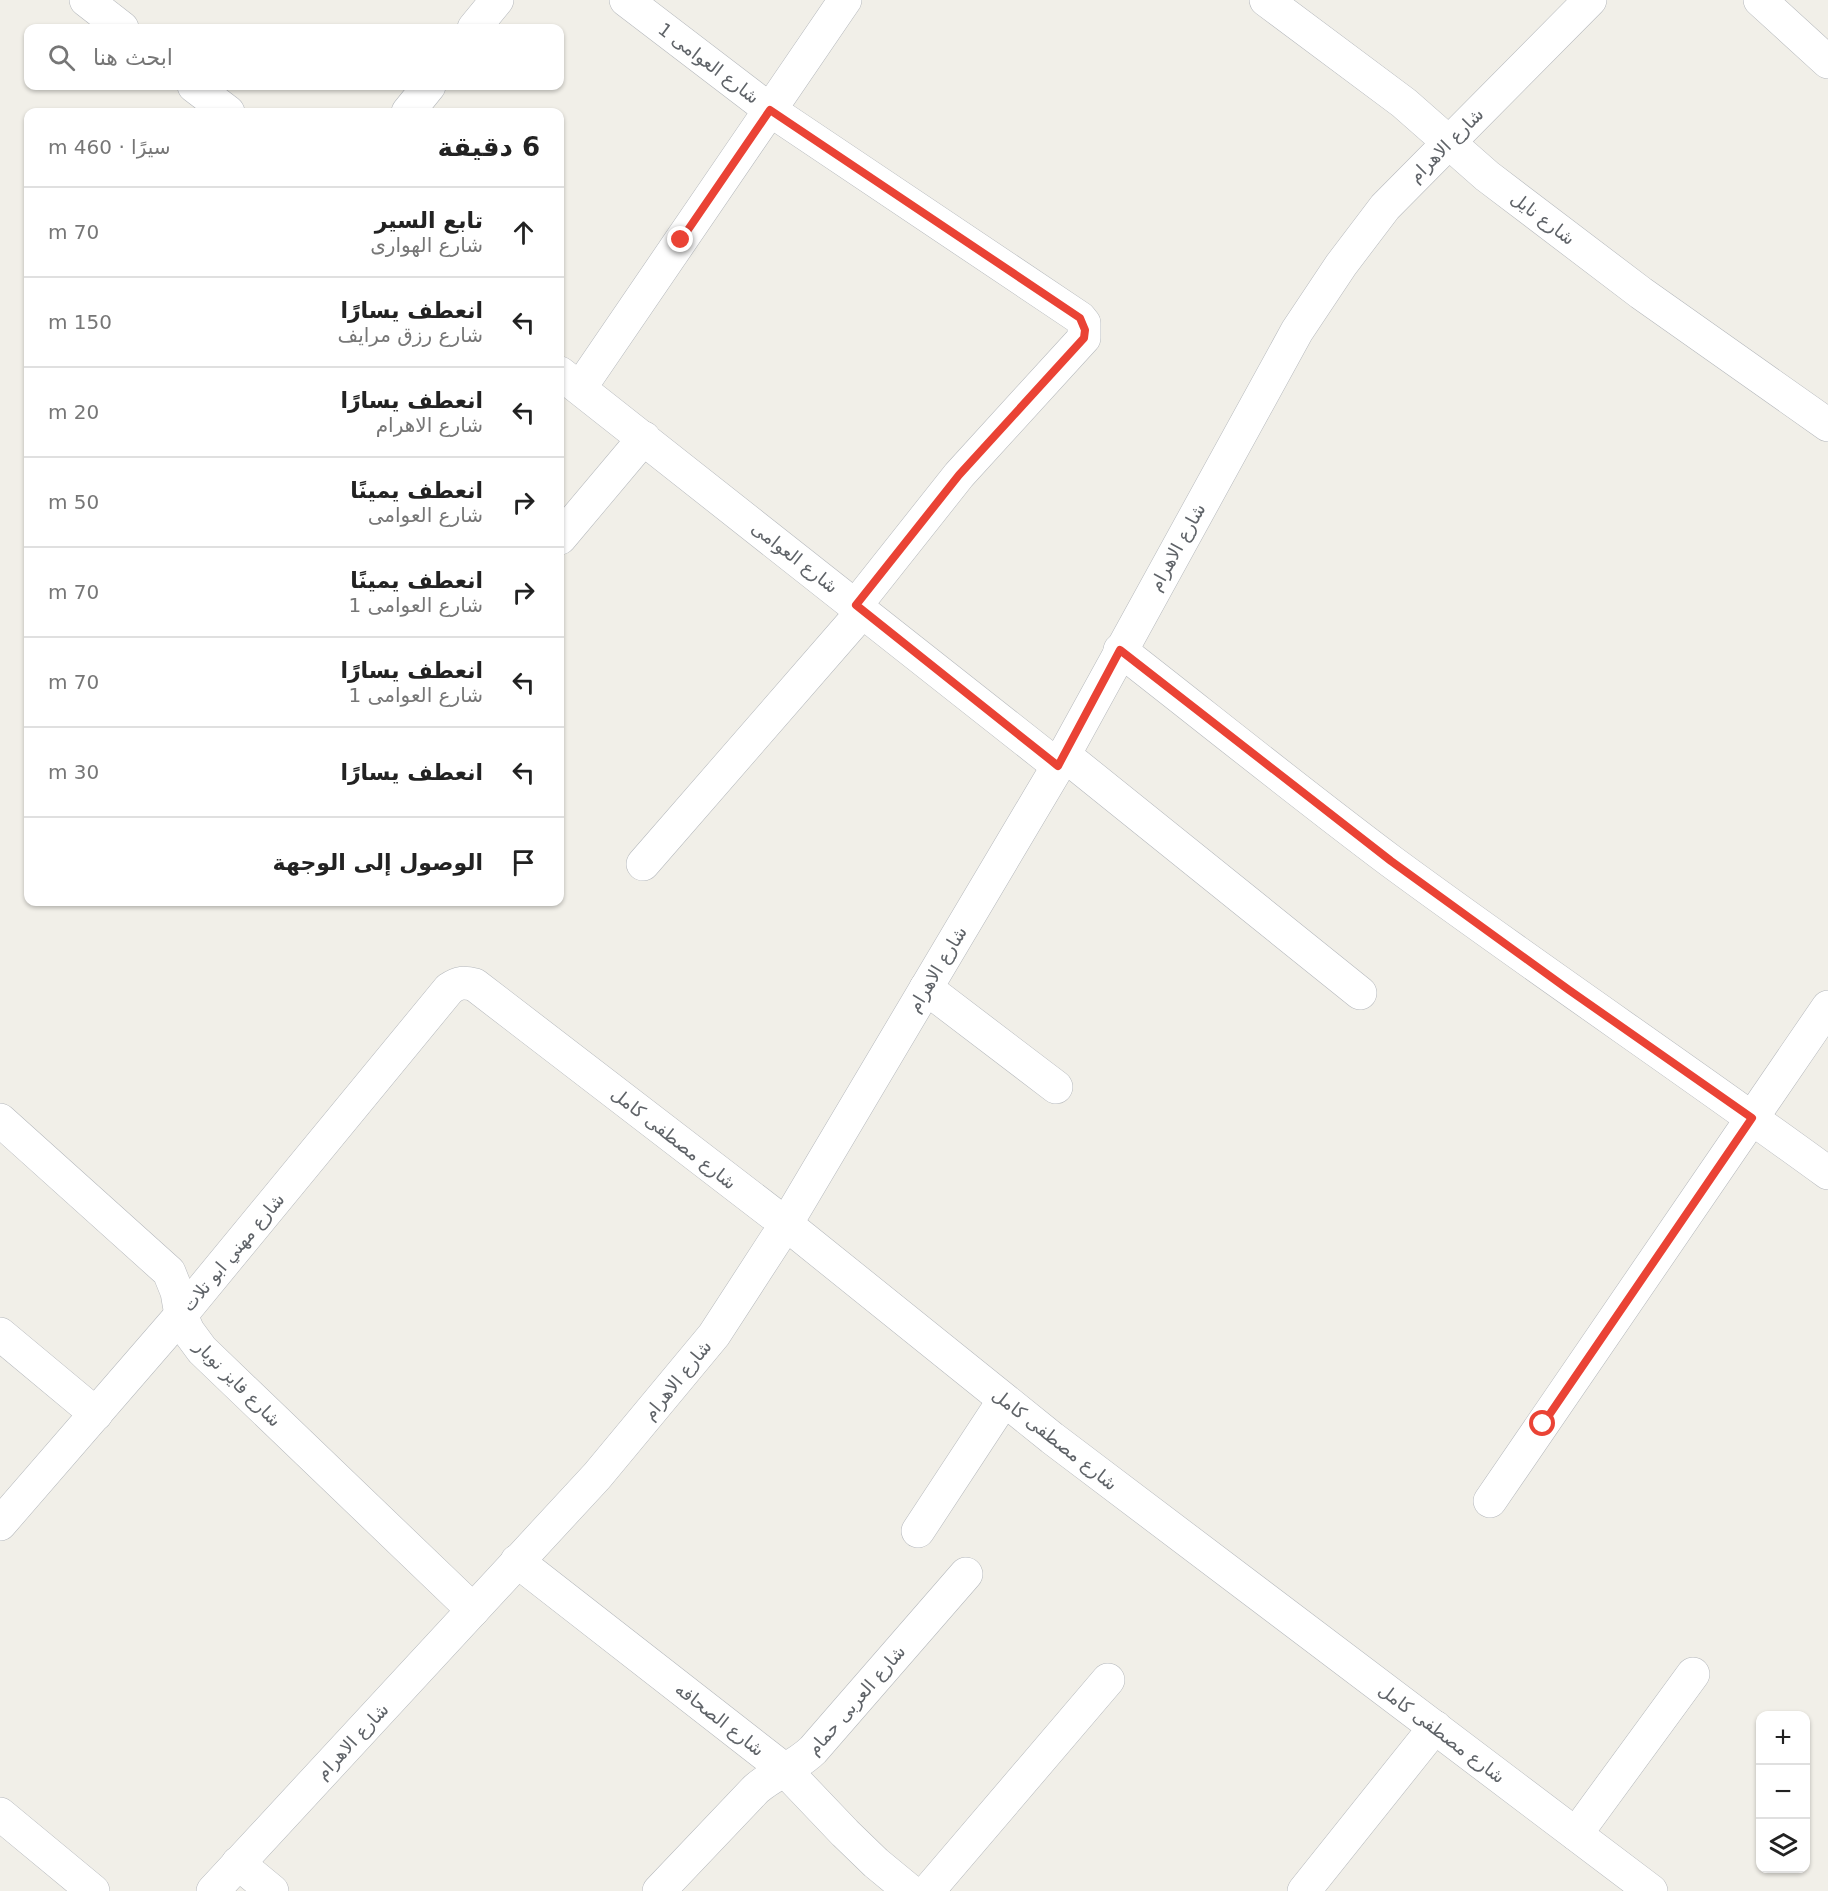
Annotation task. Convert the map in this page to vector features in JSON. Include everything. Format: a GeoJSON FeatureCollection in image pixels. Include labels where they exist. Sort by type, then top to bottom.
{"type":"FeatureCollection","features":[{"type":"Feature","properties":{"kind":"street"},"geometry":{"type":"LineString","coordinates":[[86,0],[117,24]]}},
{"type":"Feature","properties":{"kind":"street"},"geometry":{"type":"LineString","coordinates":[[477,24],[497,0]]}},
{"type":"Feature","properties":{"kind":"street","name":"شارع العوامى 1"},"geometry":{"type":"LineString","coordinates":[[626,0],[770,110],[1080,318],[1085,330],[1084,338],[959,475],[860,608]]}},
{"type":"Feature","properties":{"kind":"street"},"geometry":{"type":"LineString","coordinates":[[570,380],[770,110],[845,0]]}},
{"type":"Feature","properties":{"kind":"street","name":"شارع نايل"},"geometry":{"type":"LineString","coordinates":[[1266,0],[1369,75],[1488,176],[1633,287],[1828,425]]}},
{"type":"Feature","properties":{"kind":"street","name":"شارع الاهرام"},"geometry":{"type":"LineString","coordinates":[[213,1891],[597,1476],[714,1335],[786,1224],[1061,760],[1297,331],[1341,265],[1386,207],[1590,0]]}},
{"type":"Feature","properties":{"kind":"street"},"geometry":{"type":"LineString","coordinates":[[1760,0],[1828,62]]}},
{"type":"Feature","properties":{"kind":"street"},"geometry":{"type":"LineString","coordinates":[[199,90],[223,108]]}},
{"type":"Feature","properties":{"kind":"street"},"geometry":{"type":"LineString","coordinates":[[411,108],[426,90]]}},
{"type":"Feature","properties":{"kind":"street","name":"شارع العوامى"},"geometry":{"type":"LineString","coordinates":[[570,380],[860,608],[1061,760],[1360,993]]}},
{"type":"Feature","properties":{"kind":"street"},"geometry":{"type":"LineString","coordinates":[[564,533],[644,438]]}},
{"type":"Feature","properties":{"kind":"street"},"geometry":{"type":"LineString","coordinates":[[643,864],[860,608]]}},
{"type":"Feature","properties":{"kind":"street"},"geometry":{"type":"LineString","coordinates":[[1120,650],[1400,868],[1828,1173]]}},
{"type":"Feature","properties":{"kind":"street","name":"شارع مصطفى كامل"},"geometry":{"type":"LineString","coordinates":[[465,982],[475,985],[786,1224],[1004,1400],[1651,1891]]}},
{"type":"Feature","properties":{"kind":"street","name":"شارع مهني ابو تلات"},"geometry":{"type":"LineString","coordinates":[[0,1524],[181,1315],[449,989],[465,982]]}},
{"type":"Feature","properties":{"kind":"street"},"geometry":{"type":"LineString","coordinates":[[926,988],[1056,1087]]}},
{"type":"Feature","properties":{"kind":"street"},"geometry":{"type":"LineString","coordinates":[[1490,1501],[1828,1007]]}},
{"type":"Feature","properties":{"kind":"street","name":"شارع فايز نوبار"},"geometry":{"type":"LineString","coordinates":[[0,1120],[169,1272],[177,1292],[181,1315],[188,1331],[202,1350],[473,1610]]}},
{"type":"Feature","properties":{"kind":"street"},"geometry":{"type":"LineString","coordinates":[[0,1334],[96,1414]]}},
{"type":"Feature","properties":{"kind":"street"},"geometry":{"type":"LineString","coordinates":[[918,1531],[1004,1400]]}},
{"type":"Feature","properties":{"kind":"street","name":"شارع الصحافه"},"geometry":{"type":"LineString","coordinates":[[517,1561],[785,1770],[860,1848],[910,1891]]}},
{"type":"Feature","properties":{"kind":"street","name":"شارع العربى حمام"},"geometry":{"type":"LineString","coordinates":[[659,1891],[756,1789],[769,1778],[802,1761],[813,1750],[966,1574]]}},
{"type":"Feature","properties":{"kind":"street"},"geometry":{"type":"LineString","coordinates":[[1576,1834],[1693,1674]]}},
{"type":"Feature","properties":{"kind":"street"},"geometry":{"type":"LineString","coordinates":[[928,1891],[1108,1680]]}},
{"type":"Feature","properties":{"kind":"street"},"geometry":{"type":"LineString","coordinates":[[1305,1891],[1435,1727]]}},
{"type":"Feature","properties":{"kind":"street"},"geometry":{"type":"LineString","coordinates":[[0,1814],[93,1891]]}},
{"type":"Feature","properties":{"kind":"street"},"geometry":{"type":"LineString","coordinates":[[238,1863],[272,1891]]}},
{"type":"Feature","properties":{"kind":"route"},"geometry":{"type":"LineString","coordinates":[[681,240],[770,110],[1080,318],[1084,323],[1084,338],[959,475],[856,605],[1058,766],[1120,650],[1391,861],[1569,990],[1752,1118],[1543,1424]]}}]}
